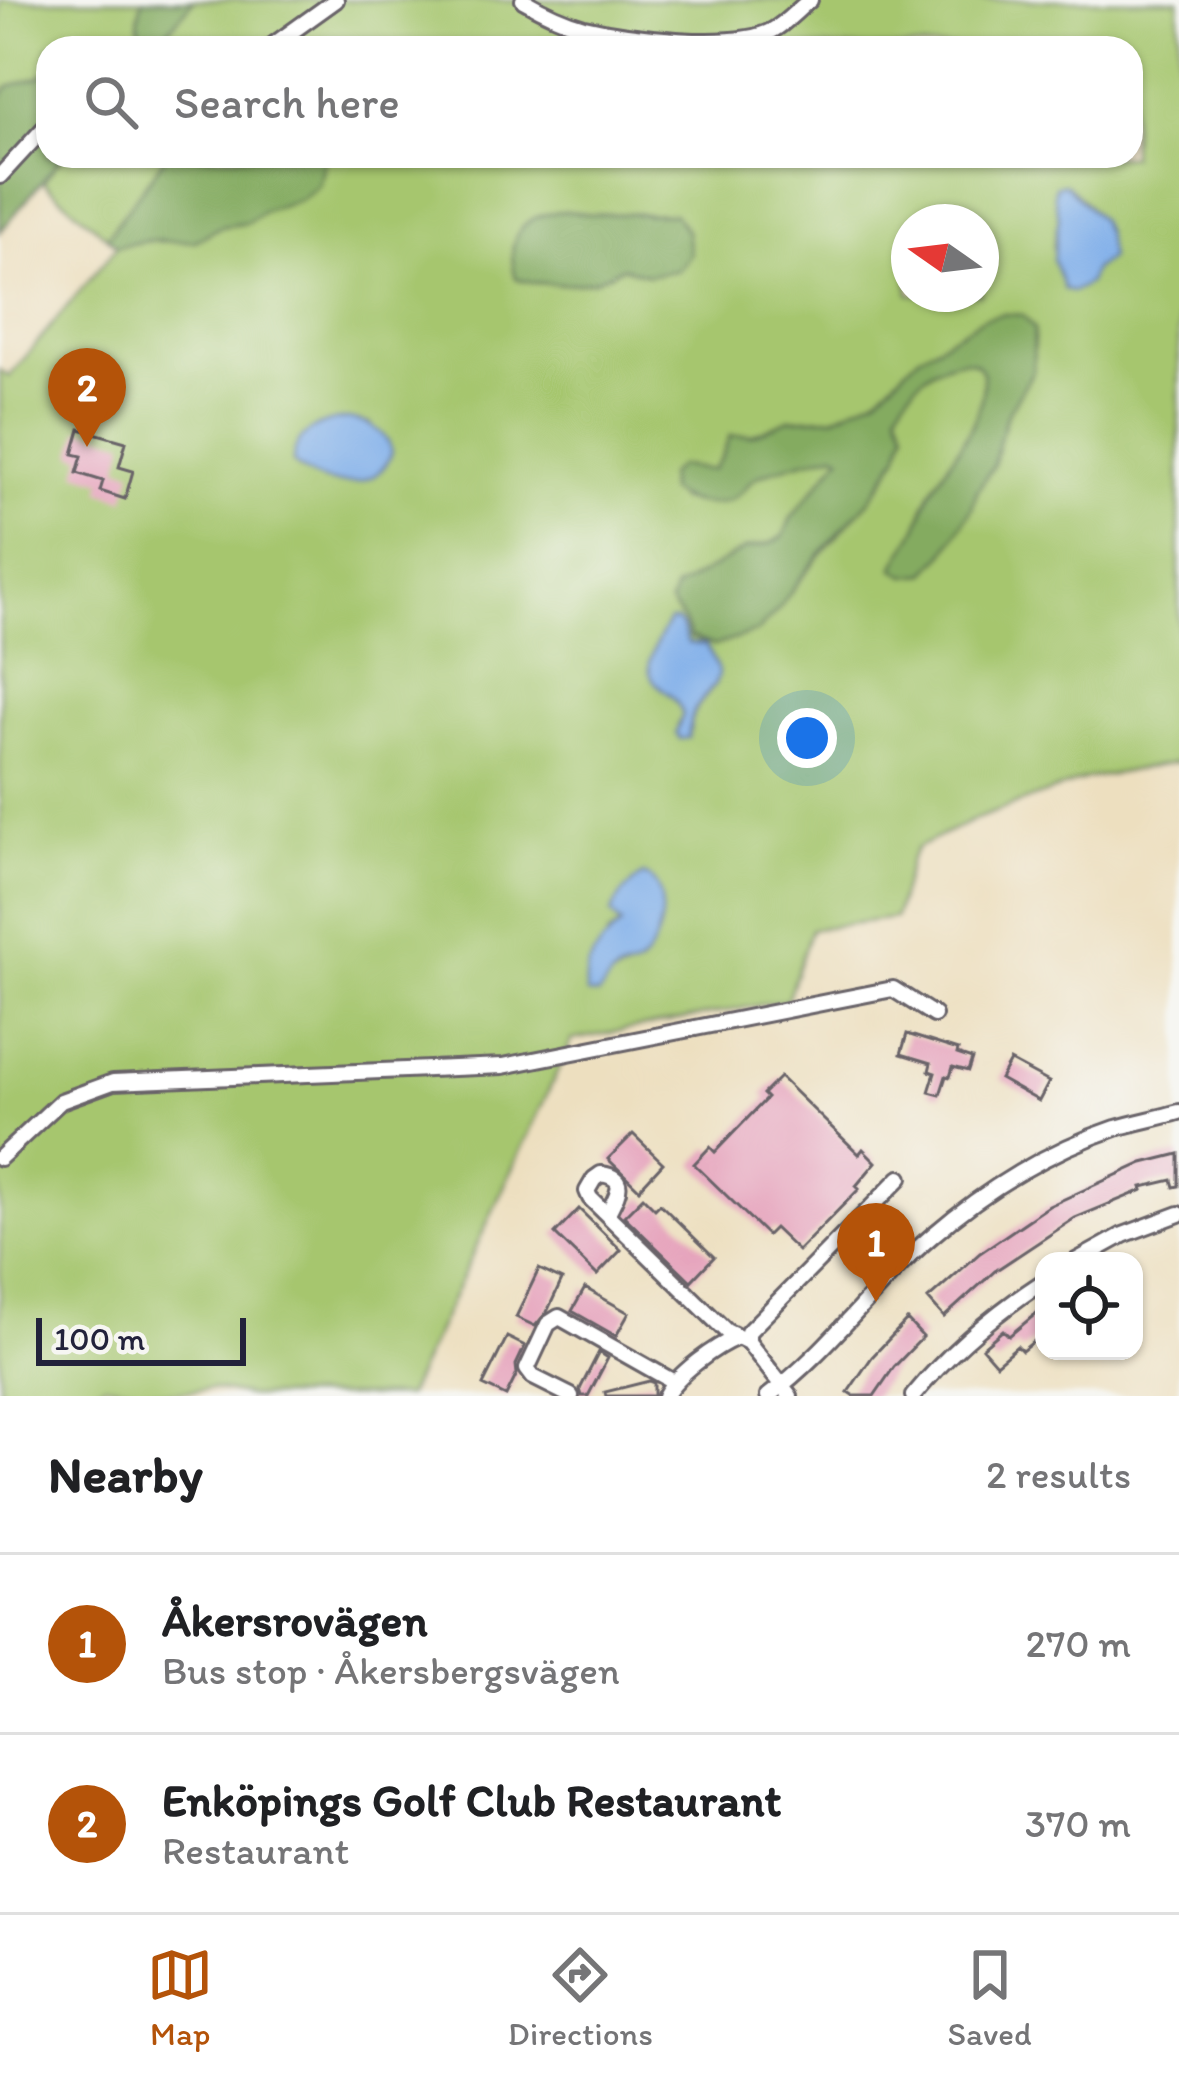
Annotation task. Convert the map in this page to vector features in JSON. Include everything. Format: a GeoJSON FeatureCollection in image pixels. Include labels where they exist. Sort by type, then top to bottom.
{"type":"FeatureCollection","features":[{"type":"Feature","properties":{"kind":"street"},"geometry":{"type":"LineString","coordinates":[[286,36],[336,0]]}},
{"type":"Feature","properties":{"kind":"street"},"geometry":{"type":"LineString","coordinates":[[523,0],[584,27],[656,36]]}},
{"type":"Feature","properties":{"kind":"street"},"geometry":{"type":"LineString","coordinates":[[753,36],[772,31],[810,0]]}},
{"type":"Feature","properties":{"kind":"street"},"geometry":{"type":"LineString","coordinates":[[0,176],[36,137]]}},
{"type":"Feature","properties":{"kind":"street"},"geometry":{"type":"LineString","coordinates":[[0,1158],[61,1101],[113,1082],[503,1066],[893,989],[934,1015]]}},
{"type":"Feature","properties":{"kind":"street"},"geometry":{"type":"LineString","coordinates":[[767,1396],[786,1391],[931,1236],[985,1195],[1078,1144],[1179,1112]]}},
{"type":"Feature","properties":{"kind":"street"},"geometry":{"type":"LineString","coordinates":[[743,1340],[753,1324],[900,1178]]}},
{"type":"Feature","properties":{"kind":"street"},"geometry":{"type":"LineString","coordinates":[[608,1213],[726,1331],[743,1340],[786,1391]]}},
{"type":"Feature","properties":{"kind":"street"},"geometry":{"type":"LineString","coordinates":[[1093,1252],[1149,1223],[1179,1214]]}},
{"type":"Feature","properties":{"kind":"street"},"geometry":{"type":"LineString","coordinates":[[913,1396],[958,1347],[1035,1286]]}},
{"type":"Feature","properties":{"kind":"street"},"geometry":{"type":"LineString","coordinates":[[571,1396],[533,1377],[527,1369],[548,1324],[560,1317],[669,1389],[726,1342],[743,1340]]}},
{"type":"Feature","properties":{"kind":"green space"},"geometry":{"type":"Polygon","coordinates":[[[0,0],[143,0],[139,13],[142,36],[36,36],[36,78],[10,86],[0,100],[0,0]]]}},
{"type":"Feature","properties":{"kind":"green space"},"geometry":{"type":"Polygon","coordinates":[[[143,0],[194,0],[163,36],[142,36],[139,13],[143,0]]]}},
{"type":"Feature","properties":{"kind":"green space"},"geometry":{"type":"Polygon","coordinates":[[[194,0],[1179,0],[1179,762],[1086,779],[976,819],[917,848],[895,918],[811,929],[787,1000],[572,1040],[407,1396],[249,1396],[212,1389],[166,1393],[105,1384],[81,1396],[0,1396],[0,370],[9,377],[117,246],[195,241],[220,227],[247,223],[264,211],[301,199],[318,185],[323,168],[1143,168],[1143,36],[163,36],[194,0]],[[1065,184],[1054,194],[1059,217],[1053,248],[1093,270],[1109,258],[1095,216],[1065,184]],[[565,211],[556,282],[597,279],[622,267],[649,275],[678,270],[674,214],[565,211]],[[984,318],[919,356],[879,395],[833,417],[790,419],[752,435],[730,436],[712,470],[678,466],[668,491],[681,500],[699,503],[782,466],[835,453],[841,456],[791,518],[783,537],[745,549],[675,590],[670,603],[690,637],[756,632],[892,467],[906,430],[898,411],[910,391],[934,369],[962,360],[982,371],[977,414],[895,567],[945,553],[993,466],[1006,416],[1033,371],[1034,329],[984,318]],[[347,419],[293,462],[299,469],[332,481],[370,424],[347,419]],[[684,638],[665,688],[683,713],[678,725],[690,730],[717,673],[705,646],[684,638]],[[619,920],[621,925],[608,935],[610,977],[640,965],[619,920]]]}},
{"type":"Feature","properties":{"kind":"green space"},"geometry":{"type":"Polygon","coordinates":[[[36,78],[36,168],[53,168],[0,232],[0,100],[9,86],[36,78]]]}},
{"type":"Feature","properties":{"kind":"green space"},"geometry":{"type":"Polygon","coordinates":[[[54,168],[157,168],[107,237],[43,182],[54,168]]]}},
{"type":"Feature","properties":{"kind":"green space"},"geometry":{"type":"Polygon","coordinates":[[[157,168],[323,168],[319,185],[301,199],[264,211],[247,223],[220,227],[195,241],[117,246],[107,237],[157,168]]]}},
{"type":"Feature","properties":{"kind":"green space"},"geometry":{"type":"Polygon","coordinates":[[[565,211],[674,214],[687,231],[690,255],[678,270],[649,275],[622,267],[576,283],[516,278],[513,250],[520,230],[538,217],[565,211]]]}},
{"type":"Feature","properties":{"kind":"green space"},"geometry":{"type":"Polygon","coordinates":[[[1023,315],[1034,329],[1033,371],[1006,416],[993,466],[972,508],[945,553],[925,574],[906,576],[894,568],[934,486],[977,414],[982,371],[970,361],[934,369],[910,391],[898,411],[906,430],[898,456],[870,500],[757,632],[714,646],[690,637],[670,603],[675,589],[745,549],[783,537],[791,518],[841,456],[835,453],[770,471],[732,499],[714,504],[668,491],[668,475],[678,466],[712,470],[730,436],[752,435],[790,419],[833,417],[879,395],[919,356],[984,318],[1023,315]]]}},
{"type":"Feature","properties":{"kind":"water"},"geometry":{"type":"Polygon","coordinates":[[[1065,184],[1099,219],[1110,258],[1093,270],[1088,283],[1072,292],[1064,290],[1053,259],[1059,217],[1054,194],[1056,185],[1065,184]]]}},
{"type":"Feature","properties":{"kind":"water"},"geometry":{"type":"Polygon","coordinates":[[[347,419],[375,428],[389,444],[392,452],[374,476],[332,482],[293,462],[298,443],[311,430],[347,419]]]}},
{"type":"Feature","properties":{"kind":"water"},"geometry":{"type":"Polygon","coordinates":[[[669,621],[681,625],[688,643],[705,645],[717,666],[717,679],[694,711],[688,738],[680,739],[676,733],[683,714],[649,670],[652,653],[669,621]]]}},
{"type":"Feature","properties":{"kind":"water"},"geometry":{"type":"Polygon","coordinates":[[[643,875],[653,881],[661,901],[655,941],[640,964],[614,975],[598,995],[587,994],[589,964],[621,925],[611,914],[624,892],[643,875]]]}},
{"type":"Feature","properties":{"kind":"building"},"geometry":{"type":"Polygon","coordinates":[[[80,429],[126,442],[119,467],[133,471],[125,499],[100,491],[103,481],[77,473],[82,456],[73,454],[80,429]]]}},
{"type":"Feature","properties":{"kind":"building"},"geometry":{"type":"Polygon","coordinates":[[[907,1034],[958,1050],[957,1054],[972,1059],[968,1071],[953,1067],[940,1095],[929,1092],[935,1073],[929,1071],[931,1063],[901,1054],[907,1034]]]}},
{"type":"Feature","properties":{"kind":"building"},"geometry":{"type":"Polygon","coordinates":[[[1010,1061],[1049,1082],[1039,1101],[1000,1079],[1010,1061]]]}},
{"type":"Feature","properties":{"kind":"building"},"geometry":{"type":"Polygon","coordinates":[[[780,1077],[859,1154],[863,1149],[876,1162],[856,1186],[859,1189],[798,1251],[774,1228],[767,1235],[694,1164],[710,1147],[715,1152],[767,1098],[763,1094],[780,1077]]]}},
{"type":"Feature","properties":{"kind":"building"},"geometry":{"type":"Polygon","coordinates":[[[633,1134],[663,1163],[639,1189],[608,1159],[633,1134]]]}},
{"type":"Feature","properties":{"kind":"building"},"geometry":{"type":"Polygon","coordinates":[[[1179,1154],[1179,1186],[1174,1187],[1172,1180],[1142,1187],[1075,1218],[995,1271],[944,1317],[928,1299],[980,1253],[1049,1206],[1143,1163],[1179,1154]]]}},
{"type":"Feature","properties":{"kind":"building"},"geometry":{"type":"Polygon","coordinates":[[[643,1197],[655,1209],[660,1204],[714,1257],[691,1281],[624,1216],[643,1197]]]}},
{"type":"Feature","properties":{"kind":"building"},"geometry":{"type":"Polygon","coordinates":[[[579,1209],[621,1250],[597,1275],[555,1234],[579,1209]]]}},
{"type":"Feature","properties":{"kind":"building"},"geometry":{"type":"Polygon","coordinates":[[[539,1269],[562,1280],[535,1326],[516,1317],[539,1269]]]}},
{"type":"Feature","properties":{"kind":"building"},"geometry":{"type":"Polygon","coordinates":[[[585,1288],[629,1313],[616,1336],[572,1311],[585,1288]]]}},
{"type":"Feature","properties":{"kind":"building"},"geometry":{"type":"Polygon","coordinates":[[[1035,1314],[1035,1340],[1022,1351],[1017,1346],[996,1364],[982,1348],[1003,1330],[1009,1336],[1035,1314]]]}},
{"type":"Feature","properties":{"kind":"building"},"geometry":{"type":"Polygon","coordinates":[[[907,1320],[923,1337],[874,1396],[848,1392],[872,1357],[907,1320]]]}},
{"type":"Feature","properties":{"kind":"building"},"geometry":{"type":"Polygon","coordinates":[[[507,1337],[525,1346],[506,1396],[483,1385],[507,1337]]]}},
{"type":"Feature","properties":{"kind":"building"},"geometry":{"type":"Polygon","coordinates":[[[599,1352],[608,1358],[588,1396],[582,1396],[580,1389],[599,1352]]]}},
{"type":"Feature","properties":{"kind":"building"},"geometry":{"type":"Polygon","coordinates":[[[654,1383],[654,1396],[606,1396],[605,1392],[654,1383]]]}},
{"type":"Feature","properties":{"kind":"place","name":"Enköpings Golf Club Restaurant"},"geometry":{"type":"Point","coordinates":[87,447]}},
{"type":"Feature","properties":{"kind":"place","name":"Åkersrovägen"},"geometry":{"type":"Point","coordinates":[876,1302]}}]}
